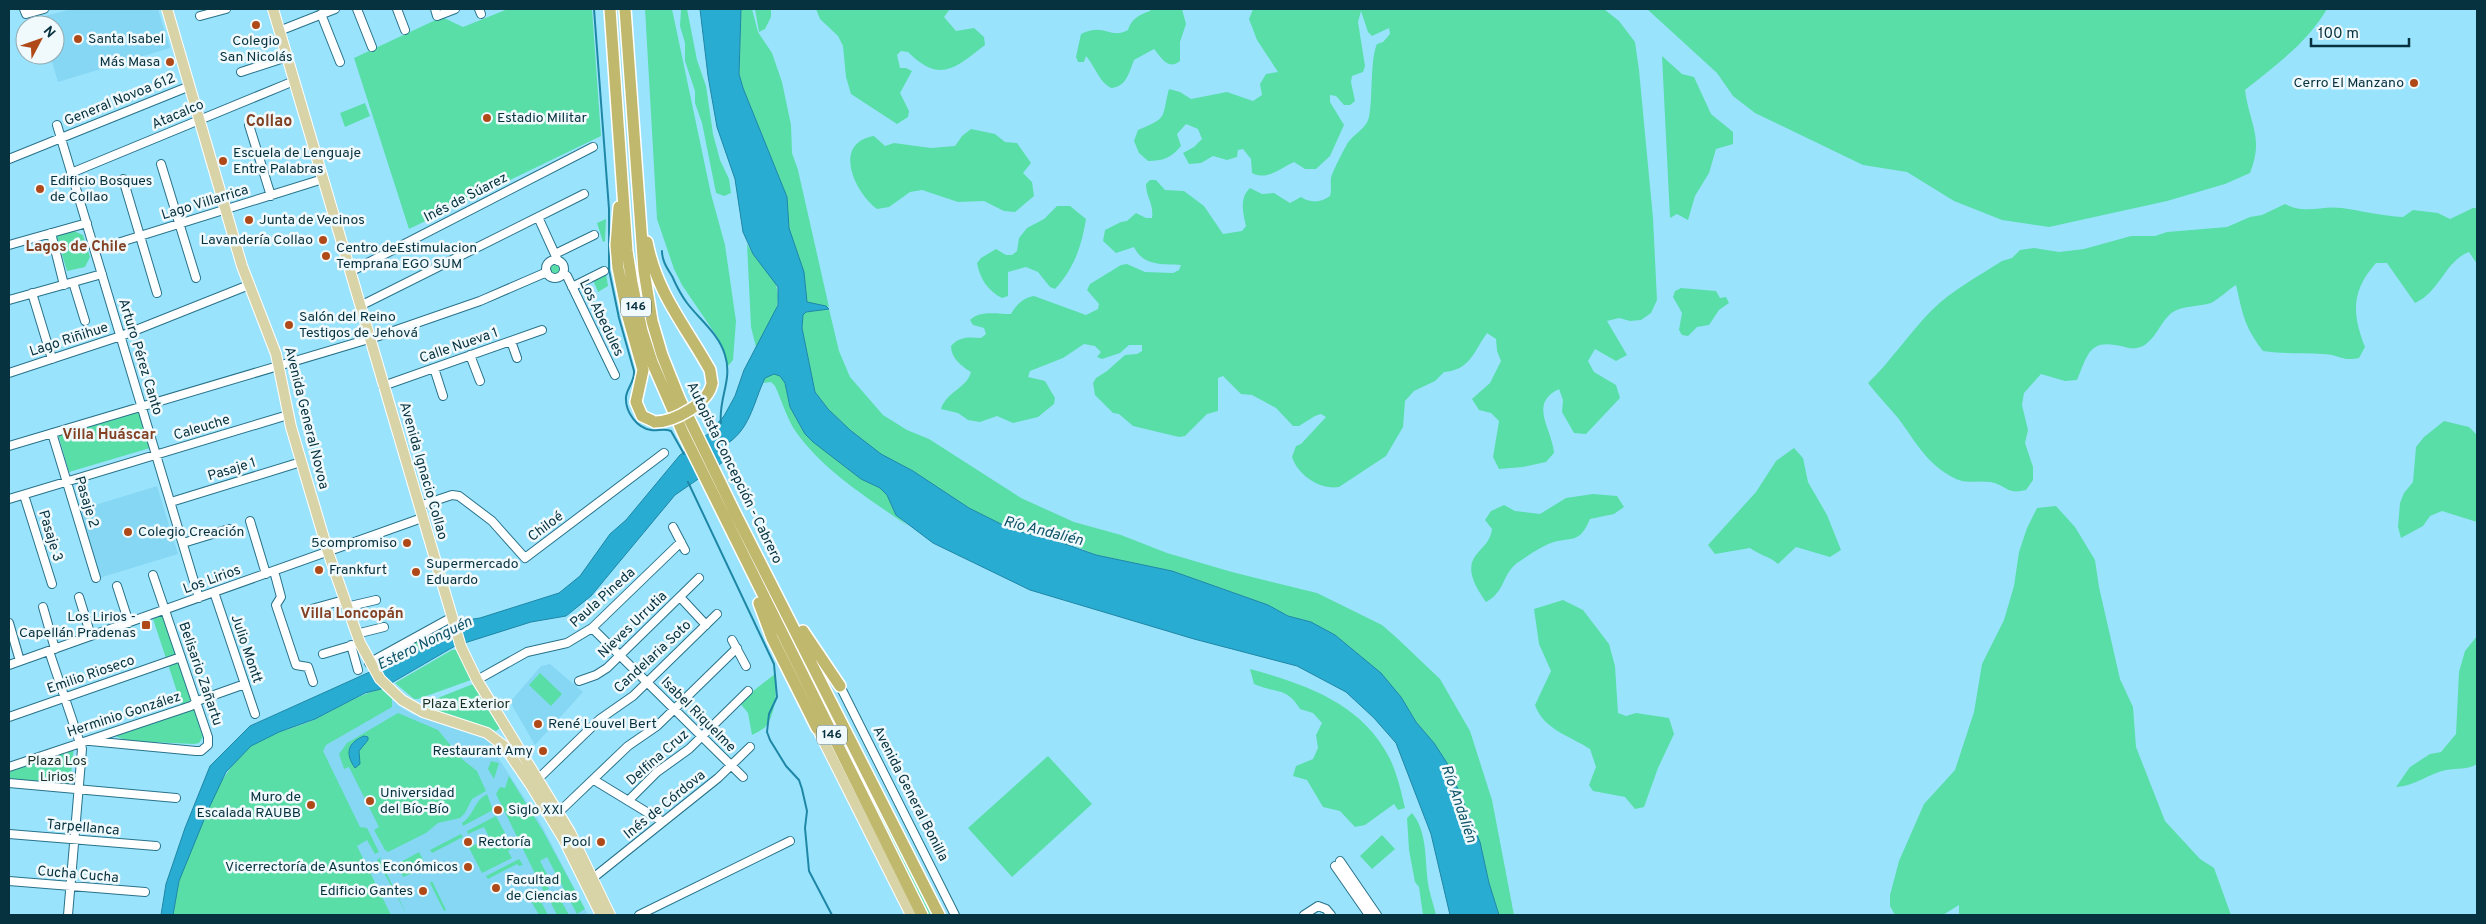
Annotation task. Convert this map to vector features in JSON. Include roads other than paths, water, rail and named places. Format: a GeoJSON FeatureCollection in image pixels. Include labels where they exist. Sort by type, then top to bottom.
{"type":"FeatureCollection","features":[{"type":"Feature","properties":{"kind":"highway"},"geometry":{"type":"LineString","coordinates":[[604,9],[615,74]]}},
{"type":"Feature","properties":{"kind":"highway","name":"Autopista Concepción - Cabrero"},"geometry":{"type":"LineString","coordinates":[[610,9],[627,251],[638,315],[658,377],[711,477],[778,595],[939,915]]}},
{"type":"Feature","properties":{"kind":"highway","name":"Autopista Concepción - Cabrero"},"geometry":{"type":"LineString","coordinates":[[625,9],[644,271],[652,321],[688,431]]}},
{"type":"Feature","properties":{"kind":"highway"},"geometry":{"type":"LineString","coordinates":[[622,173],[616,251],[624,301],[643,370],[636,402],[642,416],[655,422],[665,421],[701,403],[710,392],[712,383],[710,370],[671,309],[660,285],[651,260],[639,204]]}},
{"type":"Feature","properties":{"kind":"highway","name":"Autopista Concepción - Cabrero"},"geometry":{"type":"LineString","coordinates":[[711,477],[742,554],[922,915]]}},
{"type":"Feature","properties":{"kind":"highway"},"geometry":{"type":"LineString","coordinates":[[742,554],[772,638],[817,728]]}},
{"type":"Feature","properties":{"kind":"highway"},"geometry":{"type":"LineString","coordinates":[[778,595],[840,686]]}},
{"type":"Feature","properties":{"kind":"main road","name":"Avenida General Novoa"},"geometry":{"type":"LineString","coordinates":[[167,9],[249,285],[279,365],[288,415],[301,462],[356,641],[370,665],[395,694],[423,712],[482,731],[497,739],[535,781]]}},
{"type":"Feature","properties":{"kind":"main road","name":"Avenida Ignacio Collao"},"geometry":{"type":"LineString","coordinates":[[273,9],[419,506],[450,621],[477,680],[535,781],[602,915]]}},
{"type":"Feature","properties":{"kind":"main road"},"geometry":{"type":"LineString","coordinates":[[817,728],[910,915]]}},
{"type":"Feature","properties":{"kind":"main road","name":"Avenida Ignacio Collao"},"geometry":{"type":"LineString","coordinates":[[535,781],[559,812],[610,915]]}},
{"type":"Feature","properties":{"kind":"street"},"geometry":{"type":"LineString","coordinates":[[25,12],[44,9]]}},
{"type":"Feature","properties":{"kind":"street"},"geometry":{"type":"LineString","coordinates":[[279,31],[335,9]]}},
{"type":"Feature","properties":{"kind":"street"},"geometry":{"type":"LineString","coordinates":[[357,9],[372,47]]}},
{"type":"Feature","properties":{"kind":"street"},"geometry":{"type":"LineString","coordinates":[[397,9],[405,30]]}},
{"type":"Feature","properties":{"kind":"street"},"geometry":{"type":"LineString","coordinates":[[435,9],[437,16],[455,9]]}},
{"type":"Feature","properties":{"kind":"street"},"geometry":{"type":"LineString","coordinates":[[200,16],[220,10]]}},
{"type":"Feature","properties":{"kind":"street"},"geometry":{"type":"LineString","coordinates":[[321,14],[340,62]]}},
{"type":"Feature","properties":{"kind":"street"},"geometry":{"type":"LineString","coordinates":[[241,72],[287,57]]}},
{"type":"Feature","properties":{"kind":"street","name":"Atacalco"},"geometry":{"type":"LineString","coordinates":[[72,173],[294,81]]}},
{"type":"Feature","properties":{"kind":"street","name":"General Novoa 612"},"geometry":{"type":"LineString","coordinates":[[9,159],[190,86]]}},
{"type":"Feature","properties":{"kind":"street"},"geometry":{"type":"LineString","coordinates":[[250,124],[271,196]]}},
{"type":"Feature","properties":{"kind":"street","name":"Arturo Pérez Canto"},"geometry":{"type":"LineString","coordinates":[[56,125],[99,262],[199,598]]}},
{"type":"Feature","properties":{"kind":"street","name":"Inés de Súarez"},"geometry":{"type":"LineString","coordinates":[[350,272],[593,147]]}},
{"type":"Feature","properties":{"kind":"street"},"geometry":{"type":"LineString","coordinates":[[161,164],[196,278]]}},
{"type":"Feature","properties":{"kind":"street"},"geometry":{"type":"LineString","coordinates":[[123,179],[157,293]]}},
{"type":"Feature","properties":{"kind":"street","name":"Lago Villarrica"},"geometry":{"type":"LineString","coordinates":[[95,250],[323,179]]}},
{"type":"Feature","properties":{"kind":"street"},"geometry":{"type":"LineString","coordinates":[[360,306],[584,194]]}},
{"type":"Feature","properties":{"kind":"street"},"geometry":{"type":"LineString","coordinates":[[538,217],[563,266],[563,273],[554,278],[547,272]]}},
{"type":"Feature","properties":{"kind":"street"},"geometry":{"type":"LineString","coordinates":[[9,245],[87,223]]}},
{"type":"Feature","properties":{"kind":"street"},"geometry":{"type":"LineString","coordinates":[[51,233],[69,284],[85,321]]}},
{"type":"Feature","properties":{"kind":"street"},"geometry":{"type":"LineString","coordinates":[[547,272],[548,264],[594,235]]}},
{"type":"Feature","properties":{"kind":"street"},"geometry":{"type":"LineString","coordinates":[[87,279],[95,271],[99,262]]}},
{"type":"Feature","properties":{"kind":"street"},"geometry":{"type":"LineString","coordinates":[[572,287],[604,271]]}},
{"type":"Feature","properties":{"kind":"street"},"geometry":{"type":"LineString","coordinates":[[9,446],[370,338],[472,304],[547,272]]}},
{"type":"Feature","properties":{"kind":"street","name":"Los Abedules"},"geometry":{"type":"LineString","coordinates":[[563,273],[572,287],[615,375]]}},
{"type":"Feature","properties":{"kind":"street"},"geometry":{"type":"LineString","coordinates":[[9,300],[102,274]]}},
{"type":"Feature","properties":{"kind":"street","name":"Lago Riñihue"},"geometry":{"type":"LineString","coordinates":[[9,373],[121,336],[249,285]]}},
{"type":"Feature","properties":{"kind":"street"},"geometry":{"type":"LineString","coordinates":[[32,293],[52,359]]}},
{"type":"Feature","properties":{"kind":"street","name":"Calle Nueva 1"},"geometry":{"type":"LineString","coordinates":[[383,386],[542,330]]}},
{"type":"Feature","properties":{"kind":"street"},"geometry":{"type":"LineString","coordinates":[[511,341],[517,358]]}},
{"type":"Feature","properties":{"kind":"street"},"geometry":{"type":"LineString","coordinates":[[470,355],[480,381]]}},
{"type":"Feature","properties":{"kind":"street"},"geometry":{"type":"LineString","coordinates":[[434,368],[443,396]]}},
{"type":"Feature","properties":{"kind":"street","name":"Caleuche"},"geometry":{"type":"LineString","coordinates":[[9,499],[288,415]]}},
{"type":"Feature","properties":{"kind":"street","name":"Pasaje 2"},"geometry":{"type":"LineString","coordinates":[[52,433],[96,578]]}},
{"type":"Feature","properties":{"kind":"street","name":"Chiloé"},"geometry":{"type":"LineString","coordinates":[[419,506],[452,495],[459,496],[496,525],[524,558],[664,453]]}},
{"type":"Feature","properties":{"kind":"street","name":"Pasaje 1"},"geometry":{"type":"LineString","coordinates":[[170,502],[301,462]]}},
{"type":"Feature","properties":{"kind":"street","name":"Pasaje 3"},"geometry":{"type":"LineString","coordinates":[[24,495],[52,584]]}},
{"type":"Feature","properties":{"kind":"street","name":"Los Lirios"},"geometry":{"type":"LineString","coordinates":[[9,665],[422,518]]}},
{"type":"Feature","properties":{"kind":"street"},"geometry":{"type":"LineString","coordinates":[[250,521],[270,573],[281,595],[276,606],[296,664],[299,667],[308,667],[313,682]]}},
{"type":"Feature","properties":{"kind":"street"},"geometry":{"type":"LineString","coordinates":[[673,528],[686,550]]}},
{"type":"Feature","properties":{"kind":"street"},"geometry":{"type":"LineString","coordinates":[[183,543],[229,529]]}},
{"type":"Feature","properties":{"kind":"street","name":"Paula Pineda"},"geometry":{"type":"LineString","coordinates":[[477,680],[527,652],[567,643],[592,628],[681,542]]}},
{"type":"Feature","properties":{"kind":"street","name":"Belisario Zañartu"},"geometry":{"type":"LineString","coordinates":[[90,741],[201,751],[206,748],[209,740],[153,574]]}},
{"type":"Feature","properties":{"kind":"street","name":"Nieves Urrutia"},"geometry":{"type":"LineString","coordinates":[[579,681],[603,671],[699,578]]}},
{"type":"Feature","properties":{"kind":"street"},"geometry":{"type":"LineString","coordinates":[[117,586],[129,623]]}},
{"type":"Feature","properties":{"kind":"street","name":"Julio Montt"},"geometry":{"type":"LineString","coordinates":[[214,592],[255,714]]}},
{"type":"Feature","properties":{"kind":"street"},"geometry":{"type":"LineString","coordinates":[[79,597],[92,636]]}},
{"type":"Feature","properties":{"kind":"street"},"geometry":{"type":"LineString","coordinates":[[680,597],[706,625]]}},
{"type":"Feature","properties":{"kind":"street"},"geometry":{"type":"LineString","coordinates":[[308,610],[345,603],[376,600]]}},
{"type":"Feature","properties":{"kind":"street"},"geometry":{"type":"LineString","coordinates":[[43,607],[65,698],[81,743],[79,790],[68,915]]}},
{"type":"Feature","properties":{"kind":"street","name":"Candelaria Soto"},"geometry":{"type":"LineString","coordinates":[[535,781],[600,719],[630,698],[647,683],[717,614]]}},
{"type":"Feature","properties":{"kind":"street"},"geometry":{"type":"LineString","coordinates":[[370,665],[450,621]]}},
{"type":"Feature","properties":{"kind":"street"},"geometry":{"type":"LineString","coordinates":[[9,623],[20,661]]}},
{"type":"Feature","properties":{"kind":"street"},"geometry":{"type":"LineString","coordinates":[[323,654],[384,627]]}},
{"type":"Feature","properties":{"kind":"street","name":"Isabel Riquelme"},"geometry":{"type":"LineString","coordinates":[[592,628],[743,778]]}},
{"type":"Feature","properties":{"kind":"street"},"geometry":{"type":"LineString","coordinates":[[732,640],[746,666]]}},
{"type":"Feature","properties":{"kind":"street"},"geometry":{"type":"LineString","coordinates":[[356,641],[358,670]]}},
{"type":"Feature","properties":{"kind":"street"},"geometry":{"type":"LineString","coordinates":[[559,812],[633,742],[654,728],[674,710],[737,648]]}},
{"type":"Feature","properties":{"kind":"street","name":"Emilio Rioseco"},"geometry":{"type":"LineString","coordinates":[[9,717],[181,657]]}},
{"type":"Feature","properties":{"kind":"street","name":"Herminio González"},"geometry":{"type":"LineString","coordinates":[[9,768],[90,741],[245,684]]}},
{"type":"Feature","properties":{"kind":"street","name":"Avenida General Bonilla"},"geometry":{"type":"LineString","coordinates":[[840,686],[955,915]]}},
{"type":"Feature","properties":{"kind":"street","name":"Delfina Cruz"},"geometry":{"type":"LineString","coordinates":[[628,801],[657,772],[702,737],[748,691]]}},
{"type":"Feature","properties":{"kind":"street","name":"Inés de Córdova"},"geometry":{"type":"LineString","coordinates":[[593,878],[732,766],[750,747]]}},
{"type":"Feature","properties":{"kind":"street"},"geometry":{"type":"LineString","coordinates":[[594,780],[663,822]]}},
{"type":"Feature","properties":{"kind":"street"},"geometry":{"type":"LineString","coordinates":[[9,783],[176,798]]}},
{"type":"Feature","properties":{"kind":"street","name":"Tarpellanca"},"geometry":{"type":"LineString","coordinates":[[9,834],[156,846]]}},
{"type":"Feature","properties":{"kind":"street"},"geometry":{"type":"LineString","coordinates":[[639,915],[790,841]]}},
{"type":"Feature","properties":{"kind":"street"},"geometry":{"type":"LineString","coordinates":[[1368,915],[1340,866],[1378,915]]}},
{"type":"Feature","properties":{"kind":"street","name":"Cucha Cucha"},"geometry":{"type":"LineString","coordinates":[[9,882],[145,892]]}},
{"type":"Feature","properties":{"kind":"street"},"geometry":{"type":"LineString","coordinates":[[1304,915],[1318,906],[1326,909],[1331,915]]}},
{"type":"Feature","properties":{"kind":"water","name":"Río Andalién"},"geometry":{"type":"Polygon","coordinates":[[[700,9],[741,9],[739,74],[743,88],[787,197],[789,228],[804,272],[807,302],[826,306],[829,309],[806,312],[803,315],[802,328],[815,392],[828,409],[850,430],[881,454],[913,471],[969,508],[1013,530],[1057,541],[1096,555],[1172,571],[1268,605],[1288,616],[1311,622],[1335,635],[1381,673],[1401,697],[1416,722],[1434,743],[1447,763],[1480,842],[1489,883],[1499,915],[1450,915],[1431,834],[1396,743],[1374,718],[1346,692],[1297,666],[1194,639],[1030,590],[933,543],[896,515],[887,495],[880,488],[861,479],[805,434],[790,407],[785,383],[780,376],[774,374],[765,378],[745,425],[732,440],[723,446],[723,462],[675,495],[591,596],[566,616],[531,622],[455,646],[381,689],[365,693],[315,719],[279,732],[251,746],[226,772],[208,810],[179,881],[173,915],[161,915],[166,884],[185,828],[210,766],[250,726],[423,648],[446,628],[461,621],[480,618],[559,593],[580,576],[610,534],[626,520],[680,455],[708,434],[724,416],[735,396],[744,370],[778,305],[778,287],[753,254],[743,232],[735,179],[717,127],[708,76],[700,9]]]}},
{"type":"Feature","properties":{"kind":"water"},"geometry":{"type":"Polygon","coordinates":[[[364,736],[368,737],[368,740],[359,751],[360,764],[355,768],[350,758],[349,749],[354,742],[364,736]]]}},
{"type":"Feature","properties":{"kind":"waterway"},"geometry":{"type":"LineString","coordinates":[[594,9],[609,209],[609,270],[619,318],[634,371],[626,403],[630,414],[641,426],[651,430],[671,431],[684,454]]}},
{"type":"Feature","properties":{"kind":"waterway"},"geometry":{"type":"LineString","coordinates":[[662,251],[665,264],[683,297],[714,334],[725,355],[727,373],[721,406],[721,423]]}},
{"type":"Feature","properties":{"kind":"waterway"},"geometry":{"type":"LineString","coordinates":[[688,482],[774,664],[777,697],[769,714],[767,732],[786,766],[799,780],[807,811],[805,828],[809,871],[832,915]]}},
{"type":"Feature","properties":{"kind":"place","name":"Colegio San Nicolás"},"geometry":{"type":"Point","coordinates":[256,25]}},
{"type":"Feature","properties":{"kind":"place","name":"Santa Isabel"},"geometry":{"type":"Point","coordinates":[78,39]}},
{"type":"Feature","properties":{"kind":"place","name":"Más Masa"},"geometry":{"type":"Point","coordinates":[170,62]}},
{"type":"Feature","properties":{"kind":"place","name":"Cerro El Manzano"},"geometry":{"type":"Point","coordinates":[2414,83]}},
{"type":"Feature","properties":{"kind":"place","name":"Estadio Militar"},"geometry":{"type":"Point","coordinates":[487,118]}},
{"type":"Feature","properties":{"kind":"place","name":"Escuela de Lenguaje Entre Palabras"},"geometry":{"type":"Point","coordinates":[223,161]}},
{"type":"Feature","properties":{"kind":"place","name":"Edificio Bosques de Collao"},"geometry":{"type":"Point","coordinates":[40,189]}},
{"type":"Feature","properties":{"kind":"place","name":"Junta de Vecinos"},"geometry":{"type":"Point","coordinates":[249,220]}},
{"type":"Feature","properties":{"kind":"place","name":"Lavandería Collao"},"geometry":{"type":"Point","coordinates":[323,240]}},
{"type":"Feature","properties":{"kind":"place","name":"Centro deEstimulacion Temprana EGO SUM"},"geometry":{"type":"Point","coordinates":[326,256]}},
{"type":"Feature","properties":{"kind":"place","name":"Salón del Reino Testigos de Jehová"},"geometry":{"type":"Point","coordinates":[289,325]}},
{"type":"Feature","properties":{"kind":"place","name":"Colegio Creación"},"geometry":{"type":"Point","coordinates":[128,532]}},
{"type":"Feature","properties":{"kind":"place","name":"5compromiso"},"geometry":{"type":"Point","coordinates":[407,543]}},
{"type":"Feature","properties":{"kind":"place","name":"Frankfurt"},"geometry":{"type":"Point","coordinates":[319,570]}},
{"type":"Feature","properties":{"kind":"place","name":"Supermercado Eduardo"},"geometry":{"type":"Point","coordinates":[416,572]}},
{"type":"Feature","properties":{"kind":"place","name":"Los Lirios - Capellán Pradenas"},"geometry":{"type":"Point","coordinates":[146,625]}},
{"type":"Feature","properties":{"kind":"place","name":"René Louvel Bert"},"geometry":{"type":"Point","coordinates":[538,724]}},
{"type":"Feature","properties":{"kind":"place","name":"Restaurant Amy"},"geometry":{"type":"Point","coordinates":[543,751]}},
{"type":"Feature","properties":{"kind":"place","name":"Universidad del Bío-Bío"},"geometry":{"type":"Point","coordinates":[370,801]}},
{"type":"Feature","properties":{"kind":"place","name":"Muro de Escalada RAUBB"},"geometry":{"type":"Point","coordinates":[311,805]}},
{"type":"Feature","properties":{"kind":"place","name":"Siglo XXI"},"geometry":{"type":"Point","coordinates":[498,810]}},
{"type":"Feature","properties":{"kind":"place","name":"Rectoría"},"geometry":{"type":"Point","coordinates":[468,842]}},
{"type":"Feature","properties":{"kind":"place","name":"Pool"},"geometry":{"type":"Point","coordinates":[601,842]}},
{"type":"Feature","properties":{"kind":"place","name":"Vicerrectoría de Asuntos Económicos"},"geometry":{"type":"Point","coordinates":[468,867]}},
{"type":"Feature","properties":{"kind":"place","name":"Facultad de Ciencias"},"geometry":{"type":"Point","coordinates":[496,888]}},
{"type":"Feature","properties":{"kind":"place","name":"Edificio Gantes"},"geometry":{"type":"Point","coordinates":[423,891]}},
{"type":"Feature","properties":{"kind":"district","name":"Collao"},"geometry":{"type":"Point","coordinates":[269,122]}},
{"type":"Feature","properties":{"kind":"district","name":"Lagos de Chile"},"geometry":{"type":"Point","coordinates":[76,247]}},
{"type":"Feature","properties":{"kind":"district","name":"Villa Huáscar"},"geometry":{"type":"Point","coordinates":[109,435]}},
{"type":"Feature","properties":{"kind":"district","name":"Villa Loncopán"},"geometry":{"type":"Point","coordinates":[352,614]}},
{"type":"Feature","properties":{"kind":"water label","name":"Estero Nonguén"},"geometry":{"type":"Point","coordinates":[425,644]}},
{"type":"Feature","properties":{"kind":"park label","name":"Plaza Exterior"},"geometry":{"type":"Point","coordinates":[466,704]}},
{"type":"Feature","properties":{"kind":"park label","name":"Plaza Los Lirios"},"geometry":{"type":"Point","coordinates":[57,770]}}]}
